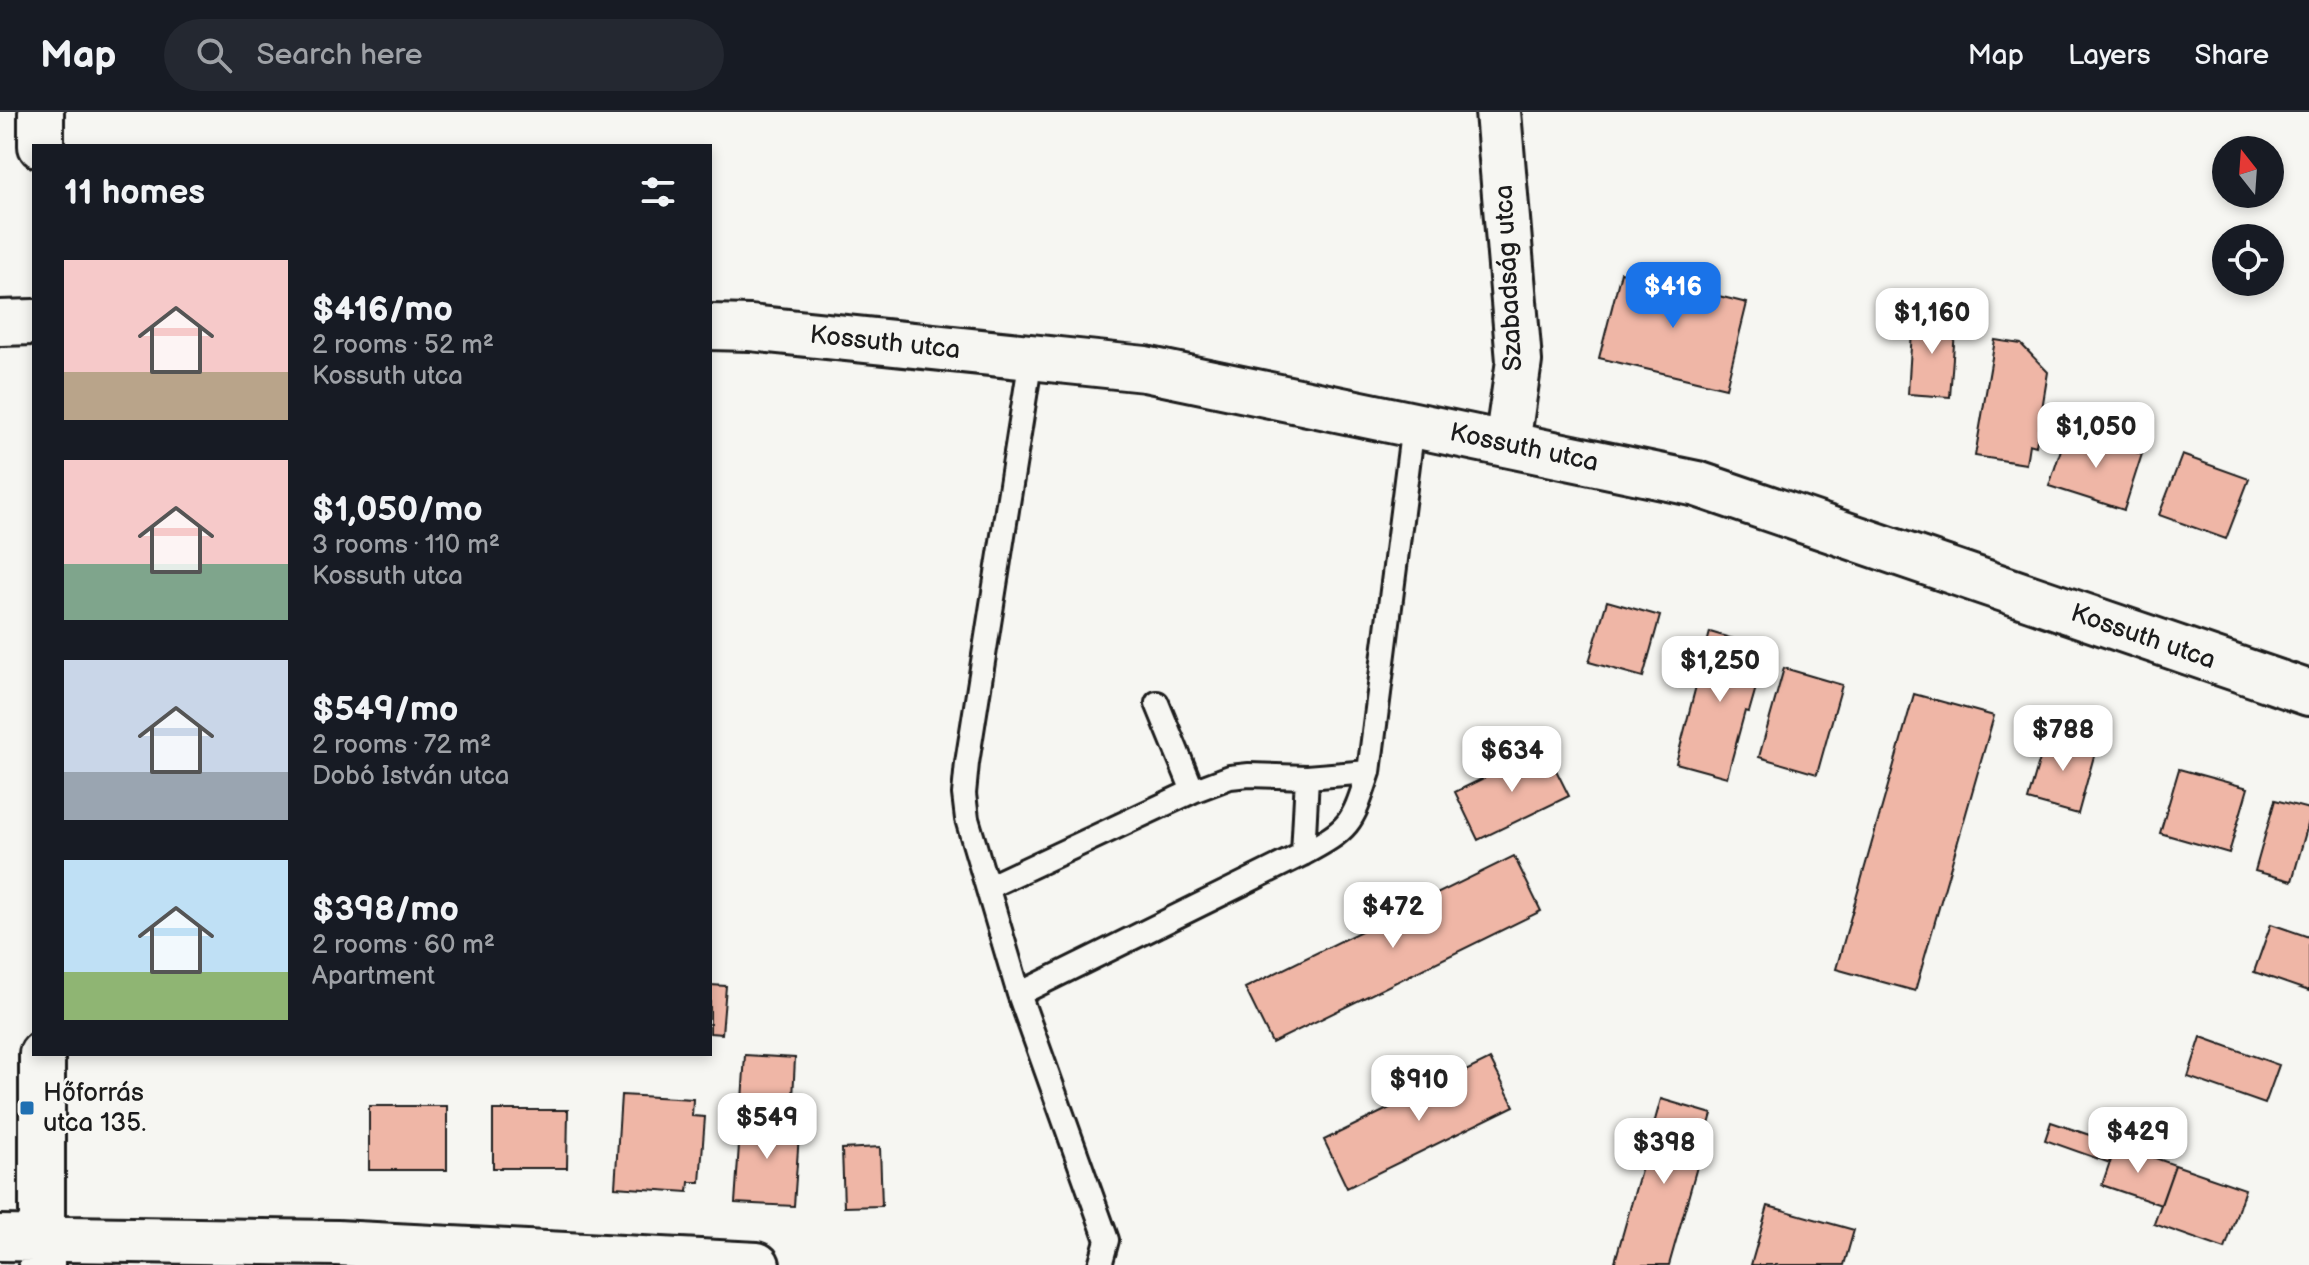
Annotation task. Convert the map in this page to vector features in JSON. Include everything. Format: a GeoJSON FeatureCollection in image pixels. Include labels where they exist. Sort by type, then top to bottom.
{"type":"FeatureCollection","features":[{"type":"Feature","properties":{"kind":"street"},"geometry":{"type":"LineString","coordinates":[[41,112],[41,144]]}},
{"type":"Feature","properties":{"kind":"street","name":"Szabadság utca"},"geometry":{"type":"LineString","coordinates":[[1498,112],[1519,361],[1507,444]]}},
{"type":"Feature","properties":{"kind":"street"},"geometry":{"type":"LineString","coordinates":[[0,323],[32,322]]}},
{"type":"Feature","properties":{"kind":"street","name":"Kossuth utca"},"geometry":{"type":"LineString","coordinates":[[712,327],[750,328],[1145,369],[1697,484],[2309,693]]}},
{"type":"Feature","properties":{"kind":"street"},"geometry":{"type":"LineString","coordinates":[[42,1056],[28,1246],[337,1243],[757,1265]]}},
{"type":"Feature","properties":{"kind":"lane"},"geometry":{"type":"LineString","coordinates":[[1031,358],[964,794],[967,819],[1019,994],[1107,1240],[1100,1265]]}},
{"type":"Feature","properties":{"kind":"lane"},"geometry":{"type":"LineString","coordinates":[[1019,994],[1303,854],[1339,834],[1348,824],[1369,772],[1413,425]]}},
{"type":"Feature","properties":{"kind":"lane"},"geometry":{"type":"LineString","coordinates":[[1157,703],[1193,791]]}},
{"type":"Feature","properties":{"kind":"lane"},"geometry":{"type":"LineString","coordinates":[[988,887],[1193,791],[1230,777],[1307,777],[1369,772]]}},
{"type":"Feature","properties":{"kind":"lane"},"geometry":{"type":"LineString","coordinates":[[1303,854],[1307,777]]}},
{"type":"Feature","properties":{"kind":"building"},"geometry":{"type":"Polygon","coordinates":[[[1621,272],[1747,303],[1726,388],[1599,358],[1621,272]]]}},
{"type":"Feature","properties":{"kind":"building"},"geometry":{"type":"Polygon","coordinates":[[[1913,315],[1956,318],[1950,397],[1908,394],[1913,315]]]}},
{"type":"Feature","properties":{"kind":"building"},"geometry":{"type":"Polygon","coordinates":[[[1995,340],[2021,344],[2048,372],[2036,446],[2029,444],[2026,464],[1975,456],[1995,340]]]}},
{"type":"Feature","properties":{"kind":"building"},"geometry":{"type":"Polygon","coordinates":[[[2067,431],[2142,454],[2124,510],[2049,486],[2067,431]]]}},
{"type":"Feature","properties":{"kind":"building"},"geometry":{"type":"Polygon","coordinates":[[[2182,455],[2249,479],[2226,539],[2159,515],[2182,455]]]}},
{"type":"Feature","properties":{"kind":"building"},"geometry":{"type":"Polygon","coordinates":[[[1607,601],[1660,616],[1643,677],[1589,662],[1607,601]]]}},
{"type":"Feature","properties":{"kind":"building"},"geometry":{"type":"Polygon","coordinates":[[[1710,632],[1767,649],[1749,712],[1745,711],[1727,777],[1676,763],[1710,632]]]}},
{"type":"Feature","properties":{"kind":"building"},"geometry":{"type":"Polygon","coordinates":[[[1784,668],[1842,685],[1817,774],[1759,757],[1784,668]]]}},
{"type":"Feature","properties":{"kind":"building"},"geometry":{"type":"Polygon","coordinates":[[[1914,694],[1994,716],[1915,991],[1836,969],[1914,694]]]}},
{"type":"Feature","properties":{"kind":"building"},"geometry":{"type":"Polygon","coordinates":[[[2048,731],[2097,745],[2078,814],[2028,800],[2048,731]]]}},
{"type":"Feature","properties":{"kind":"building"},"geometry":{"type":"Polygon","coordinates":[[[1545,748],[1569,796],[1478,840],[1455,792],[1545,748]]]}},
{"type":"Feature","properties":{"kind":"building"},"geometry":{"type":"Polygon","coordinates":[[[2179,769],[2248,788],[2229,853],[2160,833],[2179,769]]]}},
{"type":"Feature","properties":{"kind":"building"},"geometry":{"type":"Polygon","coordinates":[[[2275,800],[2309,809],[2309,821],[2292,881],[2255,871],[2275,800]]]}},
{"type":"Feature","properties":{"kind":"building"},"geometry":{"type":"Polygon","coordinates":[[[1514,856],[1541,911],[1272,1043],[1245,988],[1514,856]]]}},
{"type":"Feature","properties":{"kind":"building"},"geometry":{"type":"Polygon","coordinates":[[[2271,924],[2309,937],[2309,991],[2254,972],[2271,924]]]}},
{"type":"Feature","properties":{"kind":"building"},"geometry":{"type":"Polygon","coordinates":[[[712,985],[726,986],[722,1034],[712,1033],[712,985]]]}},
{"type":"Feature","properties":{"kind":"building"},"geometry":{"type":"Polygon","coordinates":[[[2201,1037],[2279,1065],[2265,1104],[2188,1077],[2201,1037]]]}},
{"type":"Feature","properties":{"kind":"building"},"geometry":{"type":"Polygon","coordinates":[[[745,1055],[795,1058],[792,1119],[741,1116],[745,1055]]]}},
{"type":"Feature","properties":{"kind":"building"},"geometry":{"type":"Polygon","coordinates":[[[1490,1059],[1514,1106],[1347,1188],[1324,1140],[1490,1059]]]}},
{"type":"Feature","properties":{"kind":"building"},"geometry":{"type":"Polygon","coordinates":[[[621,1095],[693,1099],[692,1116],[705,1117],[700,1182],[689,1182],[688,1192],[615,1187],[621,1095]]]}},
{"type":"Feature","properties":{"kind":"building"},"geometry":{"type":"Polygon","coordinates":[[[1661,1099],[1712,1114],[1669,1265],[1614,1265],[1661,1099]]]}},
{"type":"Feature","properties":{"kind":"building"},"geometry":{"type":"Polygon","coordinates":[[[369,1106],[447,1106],[447,1170],[369,1170],[369,1106]]]}},
{"type":"Feature","properties":{"kind":"building"},"geometry":{"type":"Polygon","coordinates":[[[493,1110],[568,1110],[567,1168],[493,1168],[493,1110]]]}},
{"type":"Feature","properties":{"kind":"building"},"geometry":{"type":"Polygon","coordinates":[[[741,1116],[800,1120],[794,1206],[735,1203],[741,1116]]]}},
{"type":"Feature","properties":{"kind":"building"},"geometry":{"type":"Polygon","coordinates":[[[2051,1122],[2116,1144],[2110,1163],[2045,1140],[2051,1122]]]}},
{"type":"Feature","properties":{"kind":"building"},"geometry":{"type":"Polygon","coordinates":[[[2116,1144],[2175,1165],[2161,1205],[2102,1185],[2116,1144]]]}},
{"type":"Feature","properties":{"kind":"building"},"geometry":{"type":"Polygon","coordinates":[[[880,1147],[882,1206],[844,1207],[842,1149],[880,1147]]]}},
{"type":"Feature","properties":{"kind":"building"},"geometry":{"type":"Polygon","coordinates":[[[2175,1165],[2245,1189],[2225,1249],[2154,1224],[2175,1165]]]}},
{"type":"Feature","properties":{"kind":"building"},"geometry":{"type":"Polygon","coordinates":[[[1768,1206],[1854,1230],[1844,1265],[1751,1265],[1768,1206]]]}},
{"type":"Feature","properties":{"kind":"place","name":"Hőforrás utca 135."},"geometry":{"type":"Point","coordinates":[27,1108]}}]}
